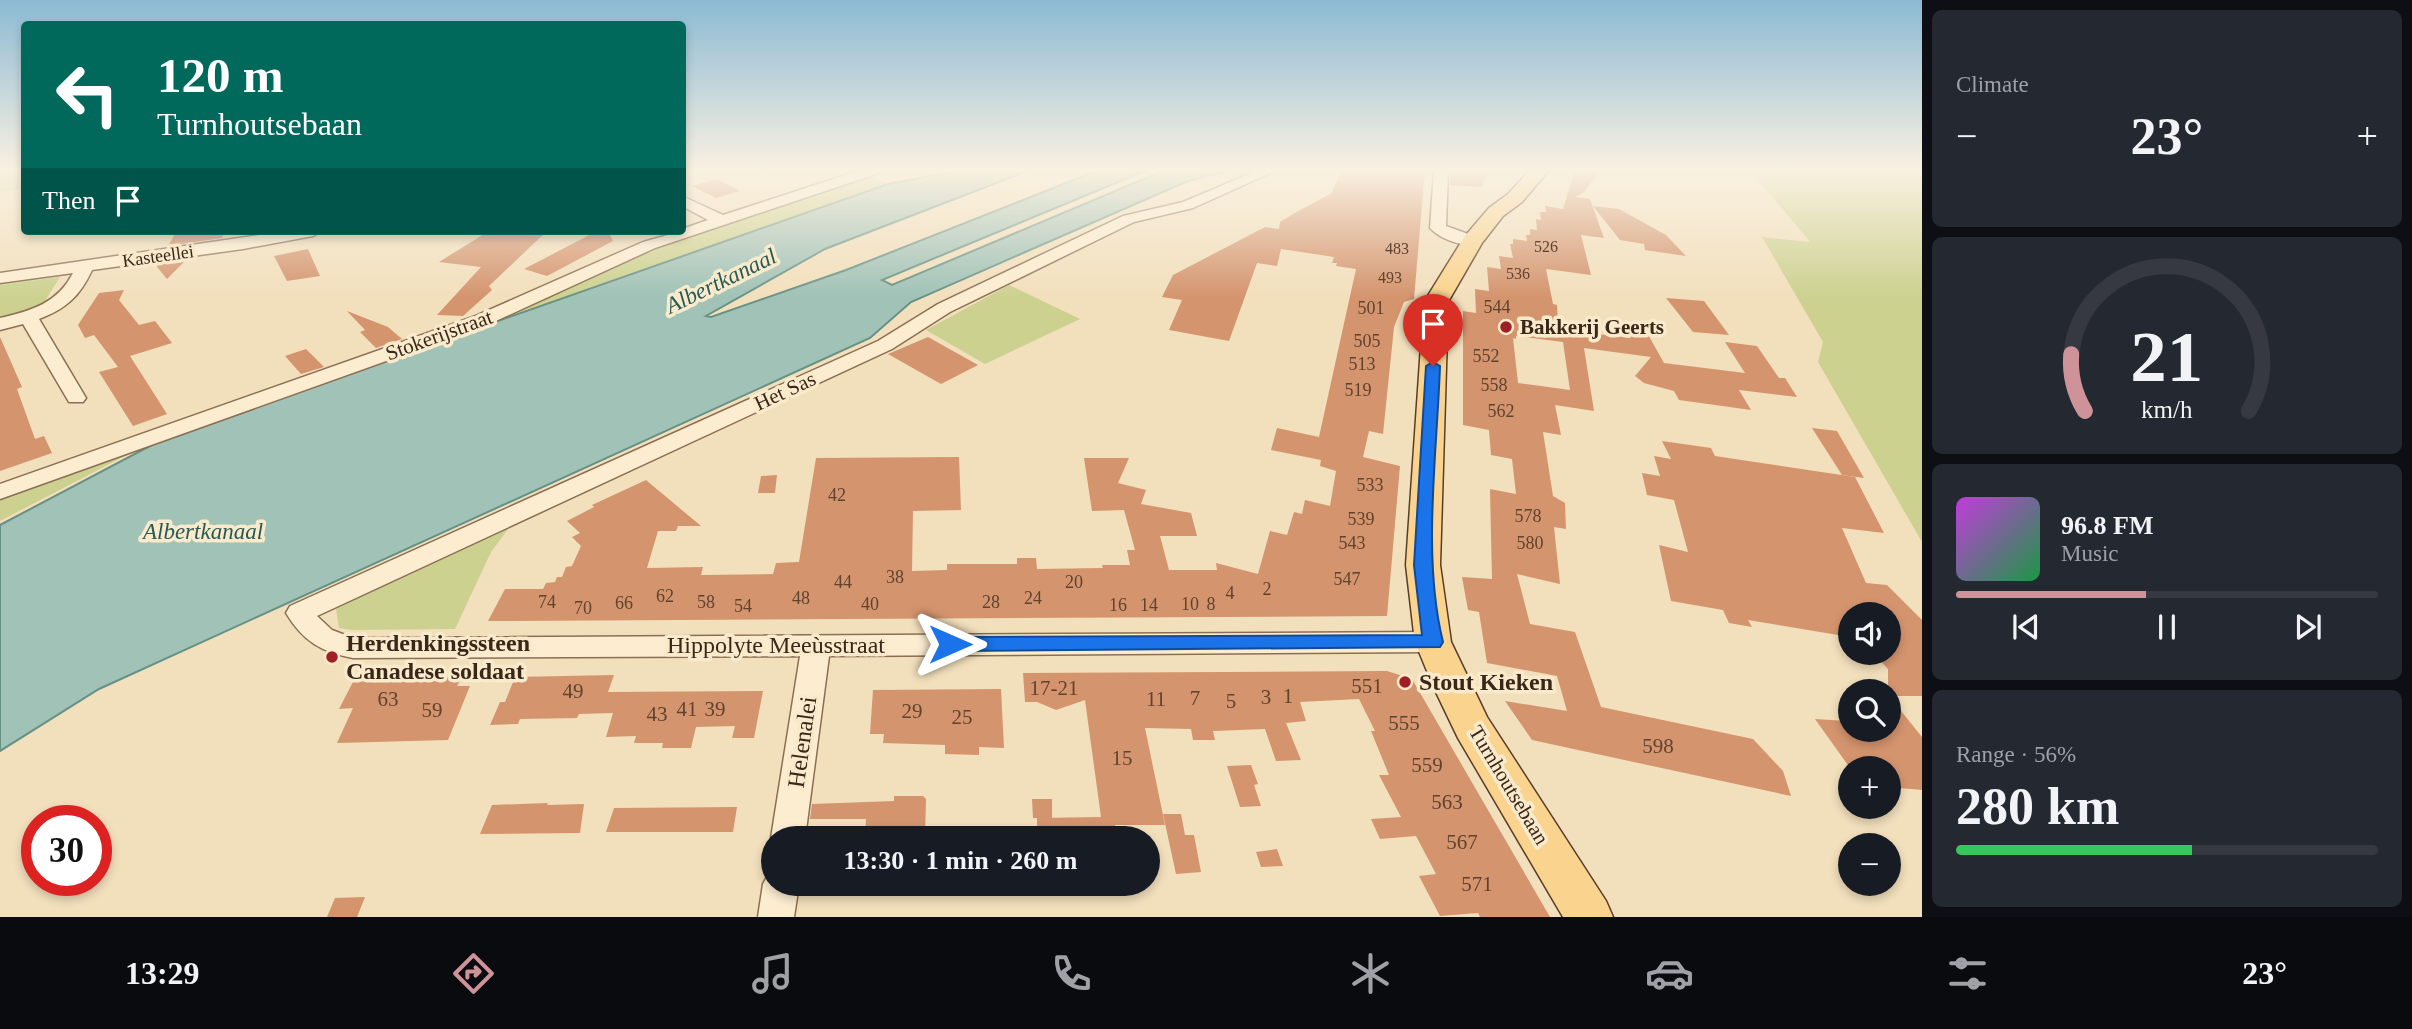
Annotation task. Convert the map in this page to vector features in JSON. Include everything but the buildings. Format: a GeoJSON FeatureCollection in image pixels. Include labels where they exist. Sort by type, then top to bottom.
{"type":"FeatureCollection","features":[{"type":"Feature","properties":{"kind":"main road","name":"Turnhoutsebaan"},"geometry":{"type":"LineString","coordinates":[[1495,213],[1473,241],[1440,293],[1436,307],[1423,565],[1427,617],[1433,642],[1472,727],[1589,917]]}},
{"type":"Feature","properties":{"kind":"street"},"geometry":{"type":"LineString","coordinates":[[706,213],[720,220]]}},
{"type":"Feature","properties":{"kind":"street","name":"Stokerijstraat"},"geometry":{"type":"LineString","coordinates":[[686,232],[742,213]]}},
{"type":"Feature","properties":{"kind":"street","name":"Het Sas"},"geometry":{"type":"LineString","coordinates":[[300,614],[885,345],[944,307],[1129,219],[1155,213]]}},
{"type":"Feature","properties":{"kind":"street"},"geometry":{"type":"LineString","coordinates":[[1441,213],[1439,230],[1473,241]]}},
{"type":"Feature","properties":{"kind":"street","name":"Kasteellei"},"geometry":{"type":"LineString","coordinates":[[0,278],[288,235]]}},
{"type":"Feature","properties":{"kind":"street","name":"Stokerijstraat"},"geometry":{"type":"LineString","coordinates":[[0,492],[480,321],[649,245],[677,235]]}},
{"type":"Feature","properties":{"kind":"street"},"geometry":{"type":"LineString","coordinates":[[0,324],[43,312],[70,295],[85,267]]}},
{"type":"Feature","properties":{"kind":"street"},"geometry":{"type":"LineString","coordinates":[[29,317],[76,398]]}},
{"type":"Feature","properties":{"kind":"street","name":"Hippolyte Meeùsstraat"},"geometry":{"type":"LineString","coordinates":[[300,614],[313,632],[322,639],[353,648],[1433,642]]}},
{"type":"Feature","properties":{"kind":"street","name":"Helenalei"},"geometry":{"type":"LineString","coordinates":[[790,826],[816,645]]}},
{"type":"Feature","properties":{"kind":"street"},"geometry":{"type":"LineString","coordinates":[[776,917],[779,896]]}},
{"type":"Feature","properties":{"kind":"green space"},"geometry":{"type":"Polygon","coordinates":[[[760,213],[806,213],[487,325],[656,248],[760,213]]]}},
{"type":"Feature","properties":{"kind":"green space"},"geometry":{"type":"Polygon","coordinates":[[[1786,213],[1922,213],[1922,542],[1818,362],[1823,342],[1762,237],[1810,242],[1786,213]]]}},
{"type":"Feature","properties":{"kind":"green space"},"geometry":{"type":"Polygon","coordinates":[[[60,277],[43,304],[0,318],[0,285],[60,277]]]}},
{"type":"Feature","properties":{"kind":"green space"},"geometry":{"type":"Polygon","coordinates":[[[1009,285],[1080,319],[985,364],[926,330],[1009,285]]]}},
{"type":"Feature","properties":{"kind":"green space"},"geometry":{"type":"Polygon","coordinates":[[[148,444],[0,521],[0,499],[148,444]]]}},
{"type":"Feature","properties":{"kind":"green space"},"geometry":{"type":"Polygon","coordinates":[[[514,521],[491,552],[455,629],[339,628],[336,609],[514,521]]]}},
{"type":"Feature","properties":{"kind":"water","name":"Albertkanaal"},"geometry":{"type":"Polygon","coordinates":[[[806,213],[919,213],[825,249],[706,316],[711,317],[846,270],[991,213],[1044,213],[882,280],[892,285],[1063,213],[1115,213],[911,302],[870,338],[99,689],[0,751],[0,525],[165,438],[806,213]]]}},
{"type":"Feature","properties":{"kind":"place","name":"Bakkerij Geerts"},"geometry":{"type":"Point","coordinates":[1506,327]}},
{"type":"Feature","properties":{"kind":"place","name":"Herdenkingssteen Canadese soldaat"},"geometry":{"type":"Point","coordinates":[332,657]}},
{"type":"Feature","properties":{"kind":"place","name":"Stout Kieken"},"geometry":{"type":"Point","coordinates":[1405,682]}},
{"type":"Feature","properties":{"kind":"route"},"geometry":{"type":"LineString","coordinates":[[950,644],[1433,642],[1427,617],[1423,565],[1433,366]]}}]}
